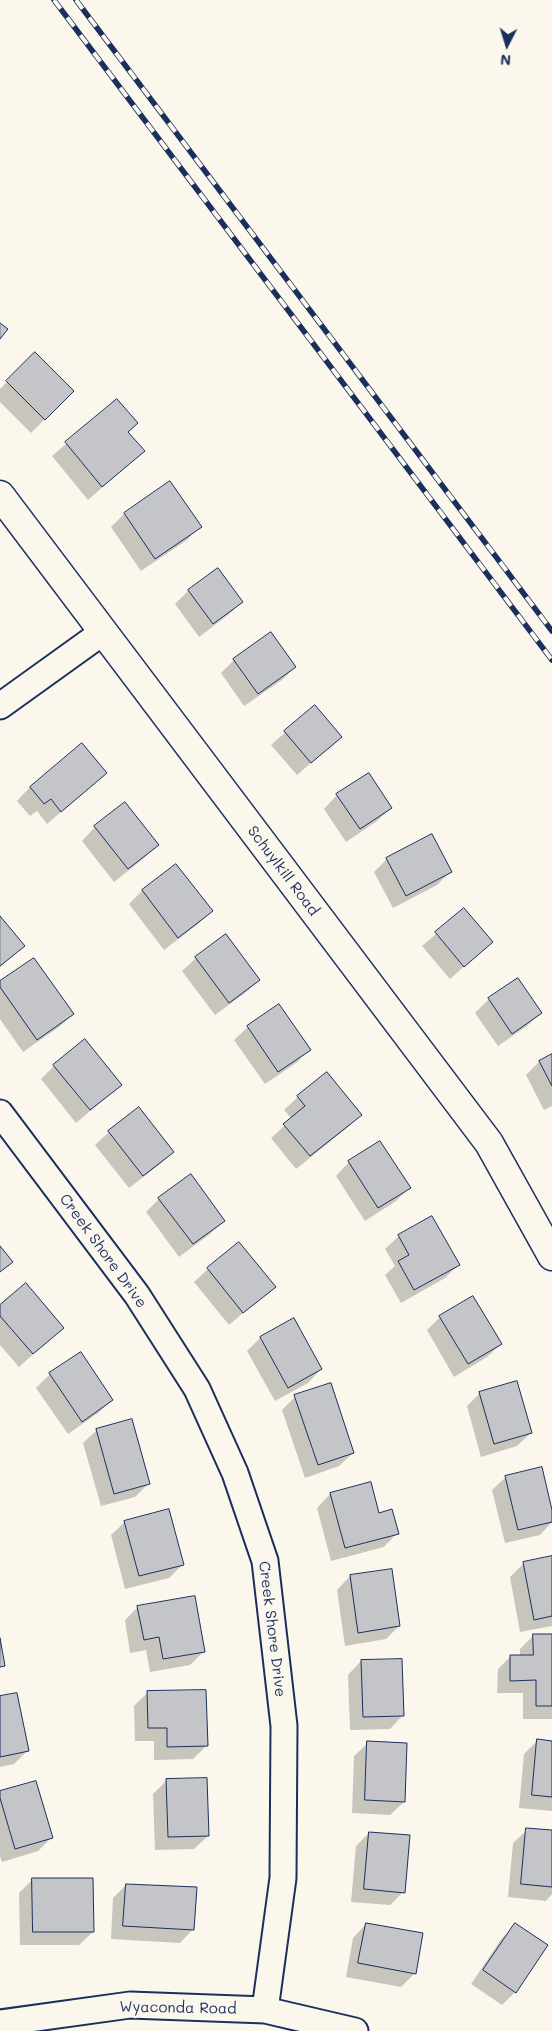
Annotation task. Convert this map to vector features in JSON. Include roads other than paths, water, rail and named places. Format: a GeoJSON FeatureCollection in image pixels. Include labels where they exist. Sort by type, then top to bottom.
{"type":"FeatureCollection","features":[{"type":"Feature","properties":{"kind":"street","name":"Schuylkill Road"},"geometry":{"type":"LineString","coordinates":[[0,495],[489,1143],[552,1256]]}},
{"type":"Feature","properties":{"kind":"street"},"geometry":{"type":"LineString","coordinates":[[0,706],[103,632]]}},
{"type":"Feature","properties":{"kind":"street","name":"Creek Shore Drive"},"geometry":{"type":"LineString","coordinates":[[0,1112],[137,1295],[197,1389],[235,1474],[265,1561],[284,1726],[283,1878],[265,2010]]}},
{"type":"Feature","properties":{"kind":"street","name":"Wyaconda Road"},"geometry":{"type":"LineString","coordinates":[[0,2023],[130,2004],[265,2010],[355,2031]]}},
{"type":"Feature","properties":{"kind":"railway"},"geometry":{"type":"LineString","coordinates":[[54,0],[552,660]]}},
{"type":"Feature","properties":{"kind":"railway"},"geometry":{"type":"LineString","coordinates":[[76,0],[552,631]]}}]}
